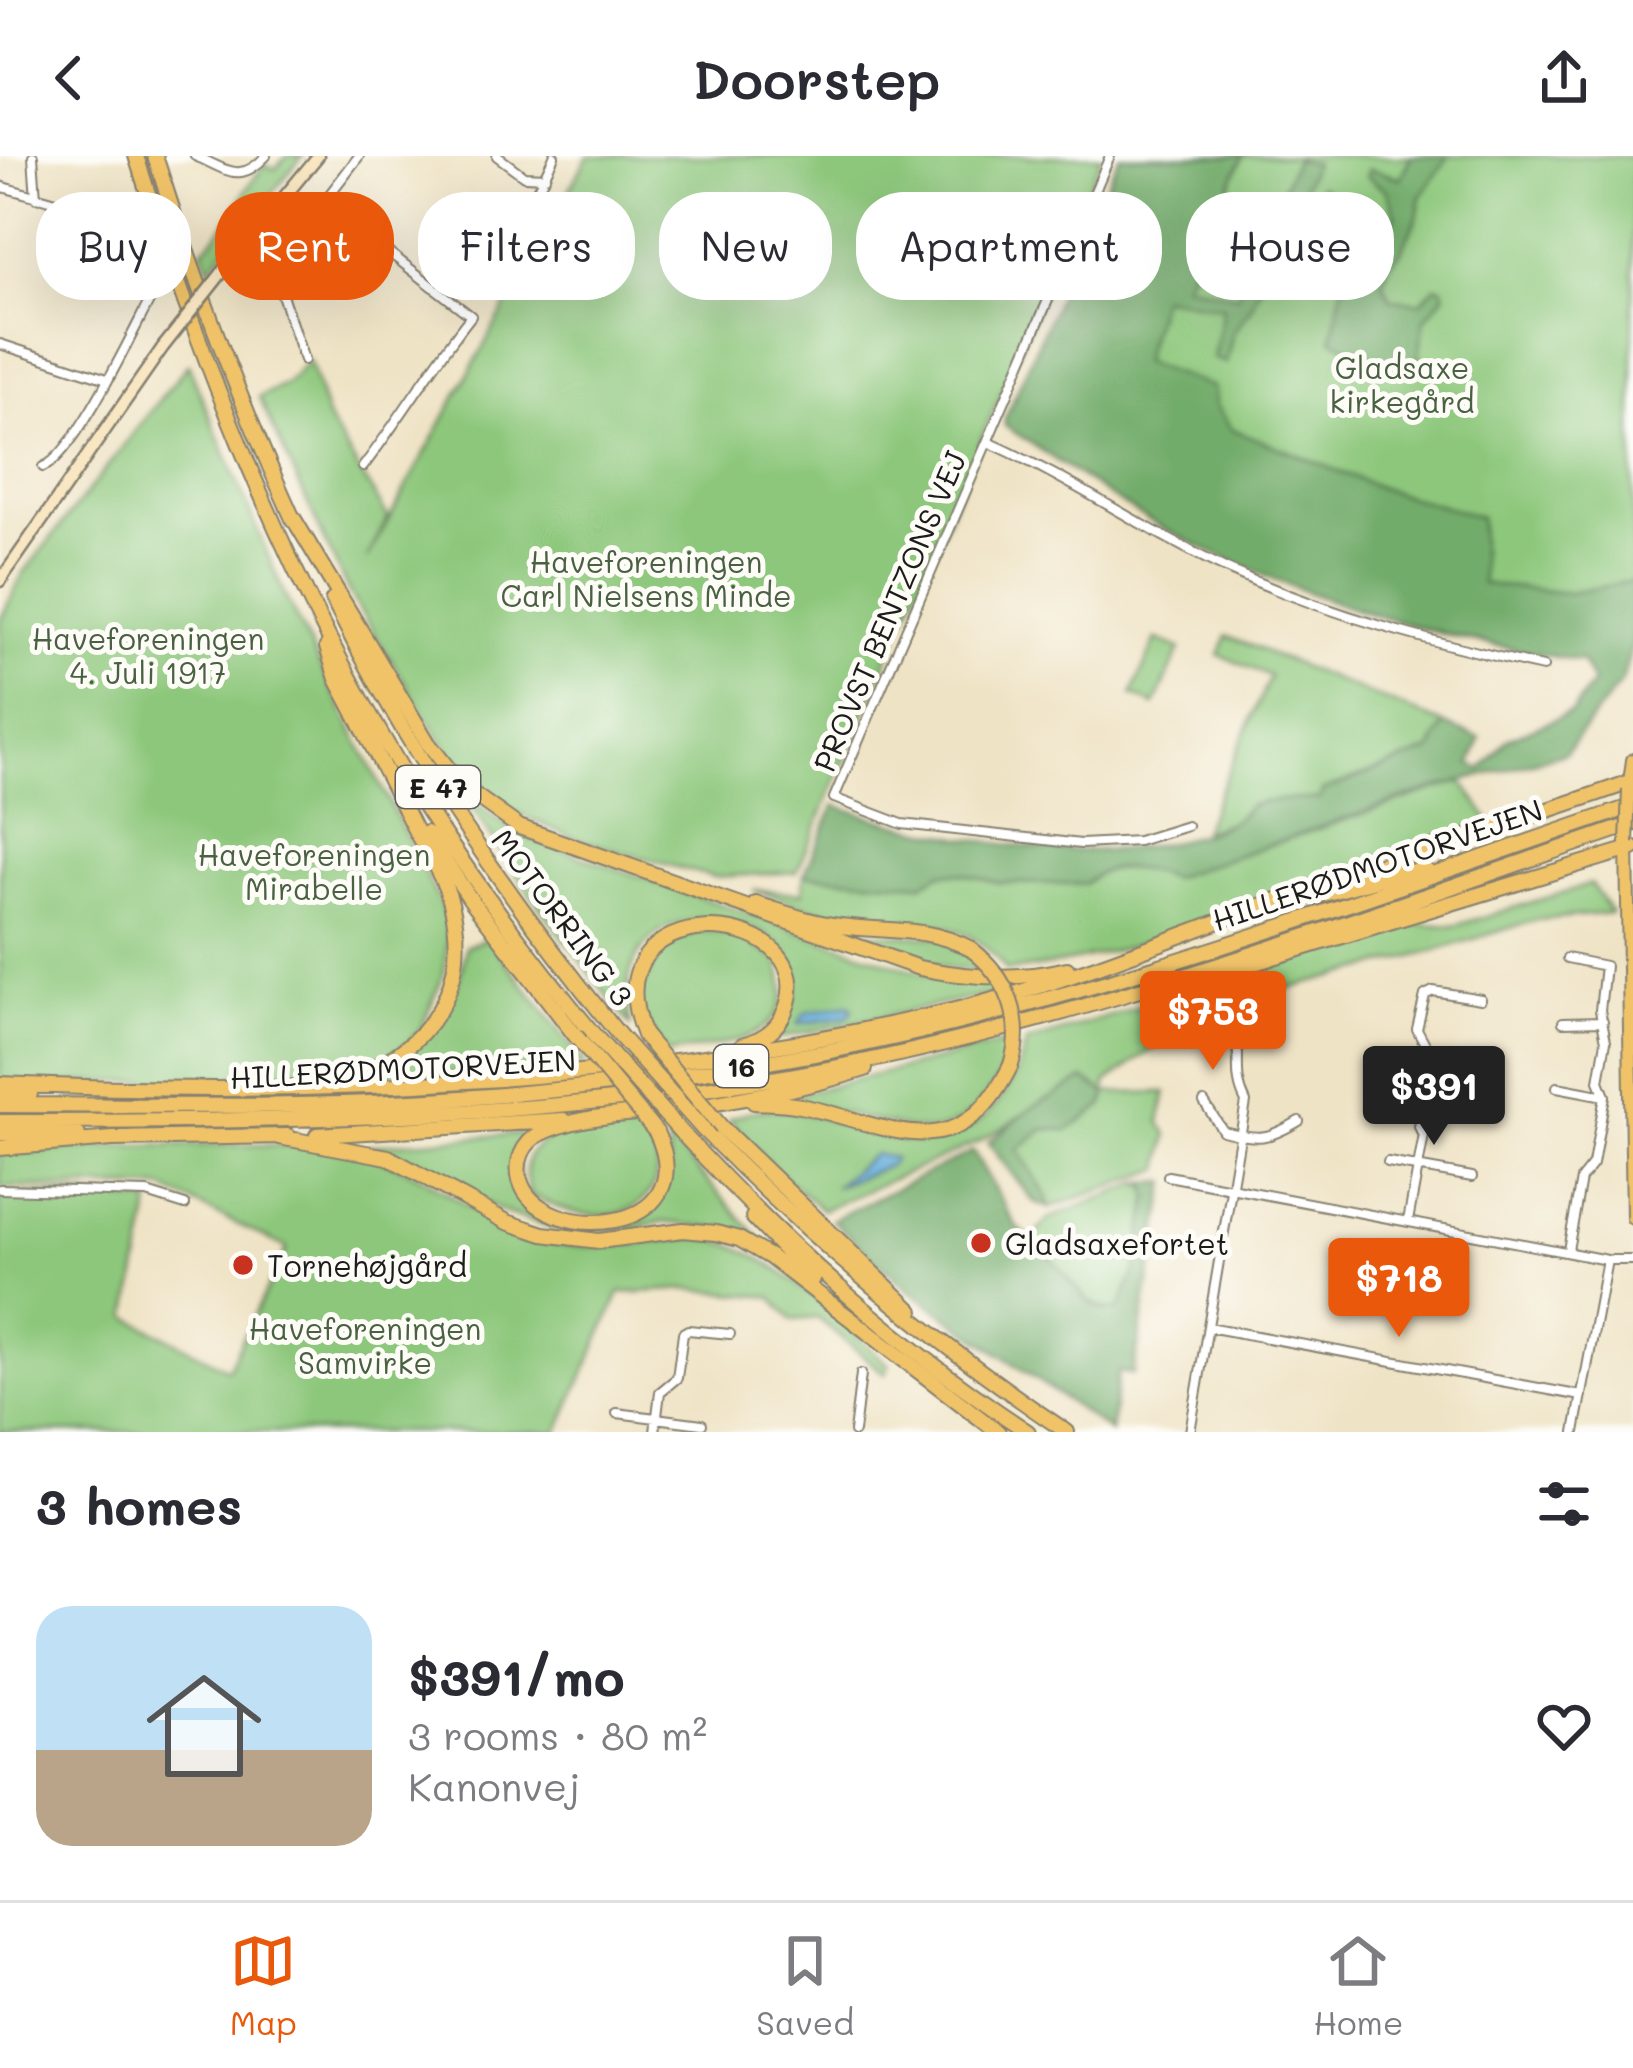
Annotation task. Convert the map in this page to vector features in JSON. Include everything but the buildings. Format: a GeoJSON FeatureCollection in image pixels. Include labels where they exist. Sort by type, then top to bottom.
{"type":"FeatureCollection","features":[{"type":"Feature","properties":{"kind":"highway","name":"MOTORRING 3"},"geometry":{"type":"LineString","coordinates":[[136,156],[213,382],[311,603],[401,768],[449,842],[527,953],[594,1035],[729,1184],[816,1266],[915,1349],[1028,1432]]}},
{"type":"Feature","properties":{"kind":"highway","name":"MOTORRING 3"},"geometry":{"type":"LineString","coordinates":[[155,156],[220,341],[292,516],[355,644],[464,829],[542,941],[619,1035],[780,1208],[958,1358],[1067,1432]]}},
{"type":"Feature","properties":{"kind":"highway"},"geometry":{"type":"LineString","coordinates":[[292,516],[428,743],[462,786],[496,814],[540,838],[882,957],[952,974],[1017,977],[1113,959]]}},
{"type":"Feature","properties":{"kind":"highway"},"geometry":{"type":"LineString","coordinates":[[297,1088],[362,1076],[394,1059],[422,1034],[450,981],[456,945],[449,896],[338,679],[311,603]]}},
{"type":"Feature","properties":{"kind":"highway"},"geometry":{"type":"LineString","coordinates":[[389,779],[471,900],[656,1132],[665,1152],[665,1178],[644,1212],[608,1221],[577,1219],[540,1207],[521,1184],[518,1169],[524,1148],[546,1131],[590,1120]]}},
{"type":"Feature","properties":{"kind":"highway"},"geometry":{"type":"LineString","coordinates":[[1229,920],[1276,900],[1631,786]]}},
{"type":"Feature","properties":{"kind":"highway","name":"HILLERØDMOTORVEJEN"},"geometry":{"type":"LineString","coordinates":[[0,1105],[441,1100],[585,1087],[759,1063],[1031,1005],[1633,806]]}},
{"type":"Feature","properties":{"kind":"highway","name":"HILLERØDMOTORVEJEN"},"geometry":{"type":"LineString","coordinates":[[0,1122],[254,1121],[514,1112],[703,1090],[926,1048],[1120,998],[1633,824]]}},
{"type":"Feature","properties":{"kind":"highway"},"geometry":{"type":"LineString","coordinates":[[1120,998],[1171,990],[1629,847]]}},
{"type":"Feature","properties":{"kind":"highway"},"geometry":{"type":"LineString","coordinates":[[0,1095],[450,1084],[810,1041],[958,1009],[1079,974],[1229,920],[1396,874],[1454,866]]}},
{"type":"Feature","properties":{"kind":"highway"},"geometry":{"type":"LineString","coordinates":[[669,880],[816,922],[945,936],[971,949],[998,975],[1012,1005],[1016,1041],[1000,1086],[973,1115],[945,1130],[926,1135],[893,1133],[799,1106],[737,1101]]}},
{"type":"Feature","properties":{"kind":"highway"},"geometry":{"type":"LineString","coordinates":[[704,1056],[763,1037],[781,1021],[790,986],[786,969],[771,948],[749,935],[687,928],[654,948],[638,973],[634,1004],[644,1035],[722,1128],[877,1274],[958,1358]]}},
{"type":"Feature","properties":{"kind":"highway"},"geometry":{"type":"LineString","coordinates":[[0,1133],[113,1139],[279,1137],[590,1120],[737,1101],[834,1079],[926,1048]]}},
{"type":"Feature","properties":{"kind":"highway"},"geometry":{"type":"LineString","coordinates":[[0,1084],[113,1089]]}},
{"type":"Feature","properties":{"kind":"highway"},"geometry":{"type":"LineString","coordinates":[[279,1137],[388,1156],[507,1222],[543,1234],[599,1241],[683,1230],[739,1239],[770,1257],[998,1432]]}},
{"type":"Feature","properties":{"kind":"highway"},"geometry":{"type":"LineString","coordinates":[[0,1148],[113,1139]]}},
{"type":"Feature","properties":{"kind":"highway"},"geometry":{"type":"LineString","coordinates":[[729,1184],[768,1236],[857,1324]]}},
{"type":"Feature","properties":{"kind":"main road"},"geometry":{"type":"LineString","coordinates":[[1633,760],[1629,847],[1633,1218]]}},
{"type":"Feature","properties":{"kind":"street"},"geometry":{"type":"LineString","coordinates":[[0,186],[36,198],[33,156]]}},
{"type":"Feature","properties":{"kind":"street"},"geometry":{"type":"LineString","coordinates":[[195,156],[236,174],[254,170],[266,156]]}},
{"type":"Feature","properties":{"kind":"street"},"geometry":{"type":"LineString","coordinates":[[0,581],[163,347],[318,156]]}},
{"type":"Feature","properties":{"kind":"street"},"geometry":{"type":"LineString","coordinates":[[332,192],[359,156]]}},
{"type":"Feature","properties":{"kind":"street"},"geometry":{"type":"LineString","coordinates":[[496,156],[524,176],[544,177]]}},
{"type":"Feature","properties":{"kind":"street"},"geometry":{"type":"LineString","coordinates":[[534,192],[554,156]]}},
{"type":"Feature","properties":{"kind":"street","name":"PROVST BENTZONS VEJ"},"geometry":{"type":"LineString","coordinates":[[1110,156],[834,798],[902,824],[1082,844],[1138,841],[1187,826]]}},
{"type":"Feature","properties":{"kind":"street"},"geometry":{"type":"LineString","coordinates":[[363,467],[427,371],[471,316],[394,256]]}},
{"type":"Feature","properties":{"kind":"street"},"geometry":{"type":"LineString","coordinates":[[44,467],[62,453],[150,300]]}},
{"type":"Feature","properties":{"kind":"street"},"geometry":{"type":"LineString","coordinates":[[284,300],[304,361]]}},
{"type":"Feature","properties":{"kind":"street"},"geometry":{"type":"LineString","coordinates":[[0,344],[106,379]]}},
{"type":"Feature","properties":{"kind":"street","name":"PROVST BENTZONS VEJ"},"geometry":{"type":"LineString","coordinates":[[988,442],[1042,466],[1249,578],[1384,628],[1543,667]]}},
{"type":"Feature","properties":{"kind":"street"},"geometry":{"type":"LineString","coordinates":[[1567,958],[1605,966],[1600,1010],[1606,1041],[1599,1081],[1605,1096],[1593,1164],[1581,1179],[1568,1250]]}},
{"type":"Feature","properties":{"kind":"street"},"geometry":{"type":"LineString","coordinates":[[1408,1220],[1432,1057],[1417,1029],[1425,995],[1433,991],[1481,999]]}},
{"type":"Feature","properties":{"kind":"street"},"geometry":{"type":"LineString","coordinates":[[1563,1022],[1603,1021]]}},
{"type":"Feature","properties":{"kind":"street"},"geometry":{"type":"LineString","coordinates":[[1190,1432],[1246,1102],[1235,1076],[1240,1048],[1232,1024]]}},
{"type":"Feature","properties":{"kind":"street"},"geometry":{"type":"LineString","coordinates":[[1382,1073],[1483,1093]]}},
{"type":"Feature","properties":{"kind":"street"},"geometry":{"type":"LineString","coordinates":[[1556,1087],[1605,1096]]}},
{"type":"Feature","properties":{"kind":"street"},"geometry":{"type":"LineString","coordinates":[[1204,1102],[1223,1131],[1240,1135],[1268,1139],[1299,1121]]}},
{"type":"Feature","properties":{"kind":"street"},"geometry":{"type":"LineString","coordinates":[[1388,1162],[1472,1177]]}},
{"type":"Feature","properties":{"kind":"street"},"geometry":{"type":"LineString","coordinates":[[1168,1176],[1607,1260],[1633,1261]]}},
{"type":"Feature","properties":{"kind":"street"},"geometry":{"type":"LineString","coordinates":[[0,1189],[147,1192],[185,1204]]}},
{"type":"Feature","properties":{"kind":"street"},"geometry":{"type":"LineString","coordinates":[[1575,1432],[1607,1260]]}},
{"type":"Feature","properties":{"kind":"street"},"geometry":{"type":"LineString","coordinates":[[1208,1327],[1582,1396]]}},
{"type":"Feature","properties":{"kind":"street"},"geometry":{"type":"LineString","coordinates":[[655,1432],[660,1392],[677,1378],[683,1333],[730,1334]]}},
{"type":"Feature","properties":{"kind":"street"},"geometry":{"type":"LineString","coordinates":[[854,1432],[861,1375]]}},
{"type":"Feature","properties":{"kind":"street"},"geometry":{"type":"LineString","coordinates":[[617,1413],[702,1424]]}},
{"type":"Feature","properties":{"kind":"green space"},"geometry":{"type":"Polygon","coordinates":[[[287,156],[303,156],[273,192],[245,192],[265,165],[275,169],[287,156]]]}},
{"type":"Feature","properties":{"kind":"green space","name":"Haveforeningen Carl Nielsens Minde"},"geometry":{"type":"Polygon","coordinates":[[[588,156],[1102,156],[1087,192],[856,192],[856,300],[1041,300],[797,872],[713,877],[618,851],[569,836],[505,807],[461,772],[349,593],[259,397],[285,385],[309,361],[328,420],[388,517],[367,559],[509,300],[635,300],[635,192],[568,192],[588,156]]]}},
{"type":"Feature","properties":{"kind":"green space","name":"Gladsaxe kirkegård"},"geometry":{"type":"Polygon","coordinates":[[[1119,156],[1633,156],[1633,643],[1558,657],[1461,639],[1356,610],[1168,531],[1005,426],[1057,300],[1162,300],[1162,192],[1103,192],[1119,156]]]}},
{"type":"Feature","properties":{"kind":"green space"},"geometry":{"type":"Polygon","coordinates":[[[1119,156],[1243,156],[1227,192],[1186,192],[1186,300],[1254,300],[1233,333],[1226,363],[1213,358],[1223,308],[1162,297],[1162,192],[1103,192],[1119,156]]]}},
{"type":"Feature","properties":{"kind":"green space"},"geometry":{"type":"Polygon","coordinates":[[[1411,156],[1449,156],[1421,197],[1417,218],[1394,260],[1394,192],[1367,176],[1369,169],[1400,178],[1411,156]]]}},
{"type":"Feature","properties":{"kind":"green space"},"geometry":{"type":"Polygon","coordinates":[[[1295,159],[1314,163],[1301,192],[1281,192],[1295,159]]]}},
{"type":"Feature","properties":{"kind":"green space"},"geometry":{"type":"Polygon","coordinates":[[[215,236],[215,261],[209,268],[202,250],[215,236]]]}},
{"type":"Feature","properties":{"kind":"green space"},"geometry":{"type":"Polygon","coordinates":[[[1435,286],[1442,287],[1445,295],[1425,319],[1417,366],[1377,360],[1332,339],[1340,300],[1421,302],[1435,286]]]}},
{"type":"Feature","properties":{"kind":"green space"},"geometry":{"type":"Polygon","coordinates":[[[1057,300],[1160,300],[1142,362],[1213,387],[1216,406],[1232,429],[1383,489],[1480,517],[1482,584],[1569,593],[1633,581],[1633,643],[1622,681],[1565,753],[1423,792],[1171,878],[1126,868],[1104,872],[1085,884],[999,883],[961,873],[941,873],[922,884],[804,875],[835,805],[993,843],[1080,850],[1155,845],[1216,829],[1256,804],[1320,799],[1322,791],[1431,750],[1444,724],[1480,738],[1471,764],[1482,769],[1507,739],[1572,712],[1593,683],[1582,661],[1475,641],[1370,613],[1218,555],[1127,507],[1005,426],[1057,300]]]}},
{"type":"Feature","properties":{"kind":"green space","name":"Haveforeningen 4. Juli 1917"},"geometry":{"type":"Polygon","coordinates":[[[188,364],[285,596],[443,909],[445,965],[419,1031],[397,1052],[369,1066],[300,1080],[0,1087],[0,620],[23,574],[188,364]]]}},
{"type":"Feature","properties":{"kind":"green space"},"geometry":{"type":"Polygon","coordinates":[[[1227,636],[1444,724],[1431,750],[1322,791],[1321,799],[1250,805],[1233,821],[1202,832],[1270,676],[1219,655],[1227,636]]]}},
{"type":"Feature","properties":{"kind":"green space"},"geometry":{"type":"Polygon","coordinates":[[[1156,639],[1180,649],[1155,705],[1132,695],[1156,639]]]}},
{"type":"Feature","properties":{"kind":"green space"},"geometry":{"type":"Polygon","coordinates":[[[1462,781],[1490,821],[1164,936],[1039,967],[1007,971],[973,938],[937,925],[840,916],[753,890],[802,893],[804,875],[922,884],[941,873],[961,873],[999,883],[1138,867],[1171,878],[1462,781]]]}},
{"type":"Feature","properties":{"kind":"green space"},"geometry":{"type":"Polygon","coordinates":[[[458,787],[493,817],[531,839],[935,978],[997,983],[1002,992],[770,1040],[797,989],[787,954],[764,934],[734,922],[700,920],[668,928],[643,948],[629,980],[631,1027],[529,893],[458,787]]]}},
{"type":"Feature","properties":{"kind":"green space"},"geometry":{"type":"Polygon","coordinates":[[[1591,884],[1611,913],[1536,920],[1267,994],[1176,1032],[1106,1083],[1106,1093],[1166,1092],[1160,1122],[1168,1134],[1161,1169],[1049,1208],[1018,1149],[1044,1129],[1084,1079],[978,1142],[822,1210],[769,1164],[729,1119],[760,1110],[792,1111],[887,1138],[919,1142],[949,1138],[996,1105],[1015,1076],[1026,1043],[1405,923],[1454,926],[1591,884]]]}},
{"type":"Feature","properties":{"kind":"green space"},"geometry":{"type":"Polygon","coordinates":[[[701,931],[733,934],[777,959],[783,986],[781,1006],[771,1022],[755,1033],[669,1054],[641,1021],[638,999],[656,955],[675,940],[701,931]]]}},
{"type":"Feature","properties":{"kind":"green space"},"geometry":{"type":"Polygon","coordinates":[[[842,932],[943,937],[989,970],[951,969],[842,932]]]}},
{"type":"Feature","properties":{"kind":"green space"},"geometry":{"type":"Polygon","coordinates":[[[488,938],[585,1064],[373,1079],[436,1024],[455,988],[466,946],[488,938]]]}},
{"type":"Feature","properties":{"kind":"green space"},"geometry":{"type":"Polygon","coordinates":[[[1010,1042],[986,1096],[964,1117],[937,1130],[887,1124],[781,1098],[1010,1042]]]}},
{"type":"Feature","properties":{"kind":"green space"},"geometry":{"type":"Polygon","coordinates":[[[1084,1079],[1106,1093],[1104,1105],[1068,1130],[1044,1129],[1018,1149],[1049,1208],[1033,1201],[988,1143],[1028,1110],[1084,1079]]]}},
{"type":"Feature","properties":{"kind":"green space"},"geometry":{"type":"Polygon","coordinates":[[[636,1124],[657,1165],[652,1188],[638,1204],[609,1215],[592,1215],[530,1193],[526,1171],[530,1154],[541,1143],[577,1131],[636,1124]]]}},
{"type":"Feature","properties":{"kind":"green space"},"geometry":{"type":"Polygon","coordinates":[[[528,1133],[516,1153],[520,1189],[559,1219],[609,1227],[642,1218],[662,1194],[668,1138],[763,1242],[707,1227],[662,1222],[627,1229],[553,1229],[504,1212],[373,1145],[528,1133]]]}},
{"type":"Feature","properties":{"kind":"green space","name":"Haveforeningen Samvirke"},"geometry":{"type":"Polygon","coordinates":[[[0,1138],[25,1152],[237,1145],[346,1151],[407,1170],[495,1222],[532,1238],[573,1246],[694,1238],[720,1241],[746,1251],[799,1285],[889,1365],[885,1374],[818,1318],[792,1320],[772,1297],[688,1289],[620,1293],[558,1432],[0,1432],[0,1195],[63,1193],[151,1202],[128,1317],[228,1369],[287,1248],[162,1188],[0,1187],[0,1138]]]}},
{"type":"Feature","properties":{"kind":"green space"},"geometry":{"type":"Polygon","coordinates":[[[973,1151],[1016,1226],[1090,1303],[1106,1311],[1119,1310],[1136,1270],[1149,1197],[1140,1183],[1167,1182],[1133,1374],[1118,1372],[1111,1432],[905,1287],[832,1220],[973,1151]]]}},
{"type":"Feature","properties":{"kind":"green space"},"geometry":{"type":"Polygon","coordinates":[[[1140,1183],[1149,1197],[1136,1270],[1119,1310],[1106,1309],[1071,1285],[1032,1239],[1048,1219],[1140,1183]]]}},
{"type":"Feature","properties":{"kind":"water"},"geometry":{"type":"Polygon","coordinates":[[[849,1005],[853,1009],[848,1017],[798,1024],[805,1013],[849,1005]]]}},
{"type":"Feature","properties":{"kind":"water"},"geometry":{"type":"Polygon","coordinates":[[[874,1154],[894,1158],[890,1165],[834,1187],[874,1154]]]}},
{"type":"Feature","properties":{"kind":"place","name":"Gladsaxefortet"},"geometry":{"type":"Point","coordinates":[981,1243]}},
{"type":"Feature","properties":{"kind":"place","name":"Tornehøjgård"},"geometry":{"type":"Point","coordinates":[243,1265]}},
{"type":"Feature","properties":{"kind":"park label","name":"Haveforeningen Mirabelle"},"geometry":{"type":"Point","coordinates":[314,871]}}]}
